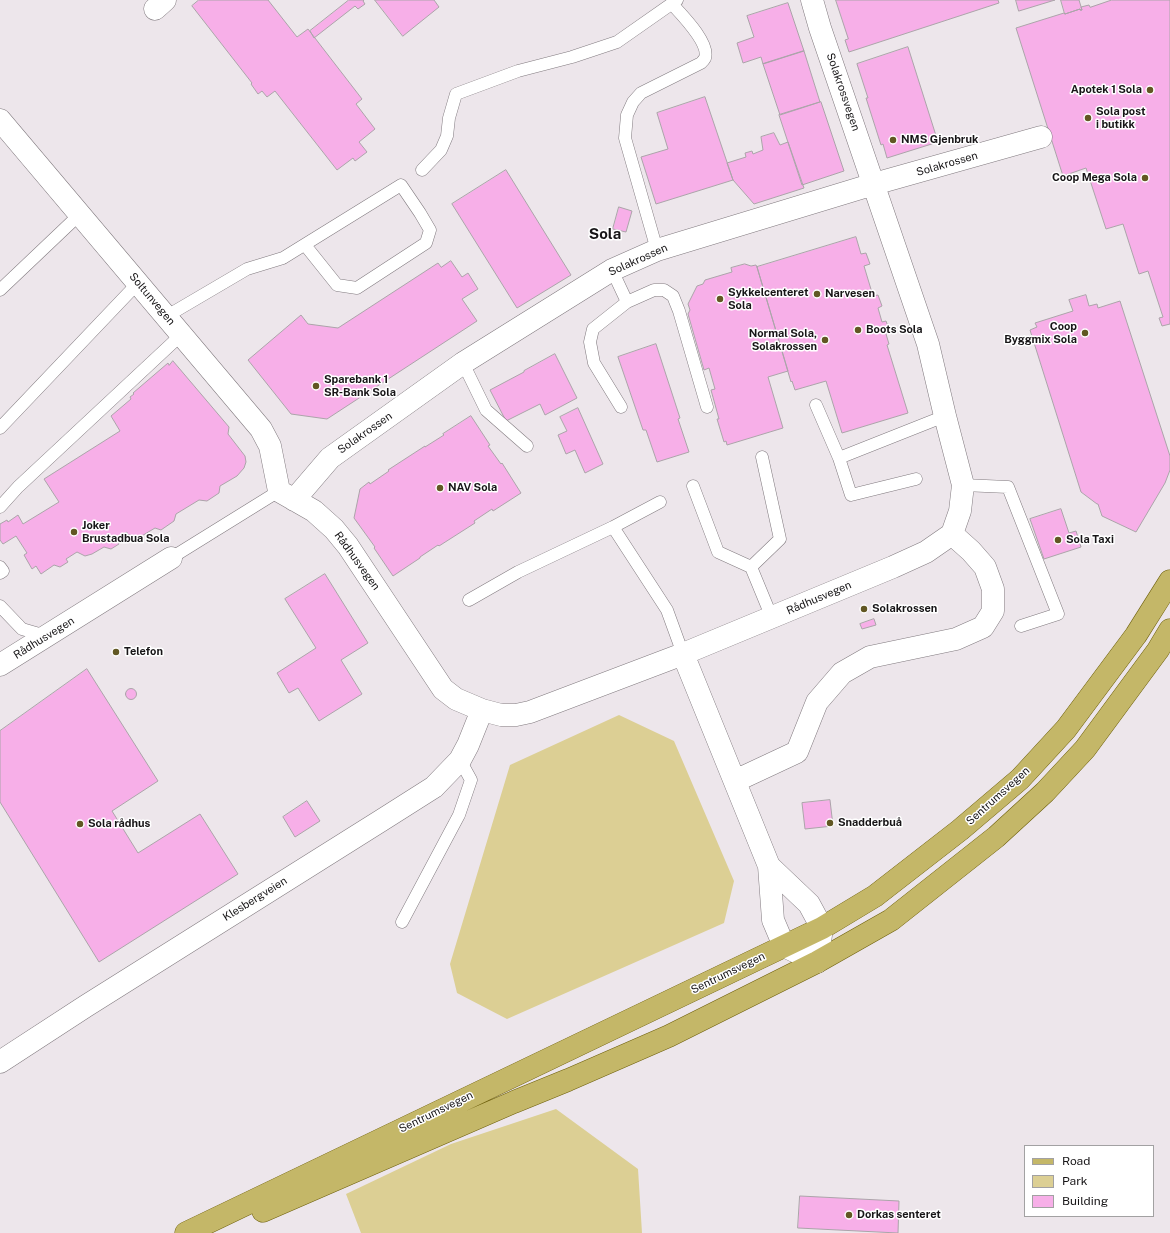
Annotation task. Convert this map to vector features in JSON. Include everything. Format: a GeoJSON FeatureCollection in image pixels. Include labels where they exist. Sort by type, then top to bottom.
{"type":"FeatureCollection","features":[{"type":"Feature","properties":{"kind":"main road","name":"Sentrumsvegen"},"geometry":{"type":"LineString","coordinates":[[186,1233],[822,928],[875,896],[960,830],[1020,779],[1066,729],[1136,634],[1170,581]]}},
{"type":"Feature","properties":{"kind":"main road","name":"Sentrumsvegen"},"geometry":{"type":"LineString","coordinates":[[218,1233],[254,1215],[668,1036],[817,962],[891,920],[996,837],[1045,792],[1085,749],[1158,650],[1170,630]]}},
{"type":"Feature","properties":{"kind":"street","name":"Solakrossvegen"},"geometry":{"type":"LineString","coordinates":[[812,0],[822,35],[928,344],[963,485]]}},
{"type":"Feature","properties":{"kind":"street","name":"Soltunvegen"},"geometry":{"type":"LineString","coordinates":[[0,120],[261,429],[270,446],[287,495]]}},
{"type":"Feature","properties":{"kind":"street","name":"Solakrossen"},"geometry":{"type":"LineString","coordinates":[[287,495],[330,458],[463,363],[612,270],[657,250],[874,184],[1041,137]]}},
{"type":"Feature","properties":{"kind":"street"},"geometry":{"type":"LineString","coordinates":[[735,781],[797,752],[816,702],[842,673],[870,657],[956,639],[983,627],[993,611],[993,590],[985,568],[971,551],[952,534],[960,511],[963,485]]}},
{"type":"Feature","properties":{"kind":"street","name":"Rådhusvegen"},"geometry":{"type":"LineString","coordinates":[[287,495],[314,511],[334,529],[348,546],[443,689],[456,699],[482,710],[501,715],[530,712],[683,654],[772,618],[926,552],[952,534]]}},
{"type":"Feature","properties":{"kind":"street","name":"Rådhusvegen"},"geometry":{"type":"LineString","coordinates":[[0,665],[171,558]]}},
{"type":"Feature","properties":{"kind":"street"},"geometry":{"type":"LineString","coordinates":[[683,654],[769,866],[773,920],[784,946],[817,962],[822,928],[809,904],[769,866]]}},
{"type":"Feature","properties":{"kind":"street","name":"Klesbergveien"},"geometry":{"type":"LineString","coordinates":[[0,1062],[434,786],[460,760],[468,745],[482,710]]}},
{"type":"Feature","properties":{"kind":"lane"},"geometry":{"type":"LineString","coordinates":[[422,170],[441,150],[448,136],[449,118],[456,94],[518,71],[572,57],[617,42],[675,2],[696,31],[705,50],[705,58],[701,63],[641,92],[632,102],[627,115],[625,138],[657,250]]}},
{"type":"Feature","properties":{"kind":"lane"},"geometry":{"type":"LineString","coordinates":[[167,316],[247,269],[283,258],[401,185],[430,230],[426,243],[357,288],[337,285],[305,245]]}},
{"type":"Feature","properties":{"kind":"lane"},"geometry":{"type":"LineString","coordinates":[[0,290],[80,214]]}},
{"type":"Feature","properties":{"kind":"lane"},"geometry":{"type":"LineString","coordinates":[[612,270],[627,302]]}},
{"type":"Feature","properties":{"kind":"lane"},"geometry":{"type":"LineString","coordinates":[[0,428],[138,283]]}},
{"type":"Feature","properties":{"kind":"lane"},"geometry":{"type":"LineString","coordinates":[[621,407],[594,363],[590,342],[592,329],[627,302],[654,290],[664,290],[674,296],[707,407]]}},
{"type":"Feature","properties":{"kind":"lane"},"geometry":{"type":"LineString","coordinates":[[0,507],[18,487],[182,334]]}},
{"type":"Feature","properties":{"kind":"lane"},"geometry":{"type":"LineString","coordinates":[[463,363],[486,410],[527,446]]}},
{"type":"Feature","properties":{"kind":"lane"},"geometry":{"type":"LineString","coordinates":[[816,405],[839,458],[851,495],[916,479]]}},
{"type":"Feature","properties":{"kind":"lane"},"geometry":{"type":"LineString","coordinates":[[839,458],[945,416]]}},
{"type":"Feature","properties":{"kind":"lane"},"geometry":{"type":"LineString","coordinates":[[751,567],[780,540],[762,457]]}},
{"type":"Feature","properties":{"kind":"lane"},"geometry":{"type":"LineString","coordinates":[[963,485],[1008,487],[1058,614],[1020,626]]}},
{"type":"Feature","properties":{"kind":"lane"},"geometry":{"type":"LineString","coordinates":[[693,486],[718,552],[751,567],[772,618]]}},
{"type":"Feature","properties":{"kind":"lane","name":"Rådhusvegen"},"geometry":{"type":"LineString","coordinates":[[171,558],[287,495]]}},
{"type":"Feature","properties":{"kind":"lane"},"geometry":{"type":"LineString","coordinates":[[469,600],[518,572],[613,527],[660,502]]}},
{"type":"Feature","properties":{"kind":"lane"},"geometry":{"type":"LineString","coordinates":[[613,527],[667,610],[683,654]]}},
{"type":"Feature","properties":{"kind":"lane"},"geometry":{"type":"LineString","coordinates":[[0,567],[3,571],[0,574]]}},
{"type":"Feature","properties":{"kind":"lane"},"geometry":{"type":"LineString","coordinates":[[0,606],[22,629],[46,636]]}},
{"type":"Feature","properties":{"kind":"lane"},"geometry":{"type":"LineString","coordinates":[[402,922],[459,815],[471,780],[460,760]]}},
{"type":"Feature","properties":{"kind":"green space"},"geometry":{"type":"Polygon","coordinates":[[[619,715],[674,741],[734,881],[724,923],[507,1019],[457,993],[450,964],[510,765],[619,715]]]}},
{"type":"Feature","properties":{"kind":"green space"},"geometry":{"type":"Polygon","coordinates":[[[556,1109],[638,1169],[642,1233],[361,1233],[346,1194],[451,1144],[556,1109]]]}},
{"type":"Feature","properties":{"kind":"building"},"geometry":{"type":"Polygon","coordinates":[[[199,0],[268,0],[297,37],[308,29],[362,99],[356,104],[375,129],[359,142],[367,152],[355,161],[353,158],[337,170],[275,91],[267,97],[262,91],[258,94],[251,84],[252,83],[192,6],[199,0]]]}},
{"type":"Feature","properties":{"kind":"building"},"geometry":{"type":"Polygon","coordinates":[[[349,0],[364,0],[363,1],[365,4],[358,9],[355,6],[314,38],[310,31],[349,0]]]}},
{"type":"Feature","properties":{"kind":"building"},"geometry":{"type":"Polygon","coordinates":[[[375,0],[434,0],[439,7],[403,36],[375,0]]]}},
{"type":"Feature","properties":{"kind":"building"},"geometry":{"type":"Polygon","coordinates":[[[836,0],[998,0],[999,3],[849,52],[845,40],[848,39],[836,0]]]}},
{"type":"Feature","properties":{"kind":"building"},"geometry":{"type":"Polygon","coordinates":[[[1016,0],[1055,0],[1019,11],[1016,0]]]}},
{"type":"Feature","properties":{"kind":"building"},"geometry":{"type":"Polygon","coordinates":[[[1061,0],[1079,0],[1082,10],[1080,9],[1065,14],[1061,0]]]}},
{"type":"Feature","properties":{"kind":"building"},"geometry":{"type":"Polygon","coordinates":[[[1112,0],[1170,0],[1170,324],[1162,326],[1159,318],[1163,317],[1148,271],[1139,274],[1123,224],[1106,229],[1086,168],[1063,176],[1016,28],[1064,13],[1065,14],[1080,9],[1082,10],[1081,7],[1089,5],[1090,7],[1112,0]]]}},
{"type":"Feature","properties":{"kind":"building"},"geometry":{"type":"Polygon","coordinates":[[[788,3],[804,51],[763,64],[761,57],[743,63],[737,43],[754,37],[747,16],[788,3]]]}},
{"type":"Feature","properties":{"kind":"building"},"geometry":{"type":"Polygon","coordinates":[[[908,47],[938,142],[887,158],[883,144],[881,145],[866,98],[868,98],[857,64],[908,47]]]}},
{"type":"Feature","properties":{"kind":"building"},"geometry":{"type":"Polygon","coordinates":[[[804,51],[820,102],[780,115],[763,64],[804,51]]]}},
{"type":"Feature","properties":{"kind":"building"},"geometry":{"type":"Polygon","coordinates":[[[705,97],[733,180],[656,204],[641,157],[668,149],[657,113],[705,97]]]}},
{"type":"Feature","properties":{"kind":"building"},"geometry":{"type":"Polygon","coordinates":[[[821,102],[844,171],[802,185],[779,115],[821,102]]]}},
{"type":"Feature","properties":{"kind":"building"},"geometry":{"type":"Polygon","coordinates":[[[774,133],[780,145],[788,142],[804,188],[754,204],[733,180],[727,163],[746,157],[745,153],[752,151],[753,154],[763,150],[761,137],[774,133]]]}},
{"type":"Feature","properties":{"kind":"building"},"geometry":{"type":"Polygon","coordinates":[[[506,170],[571,275],[517,308],[452,204],[506,170]]]}},
{"type":"Feature","properties":{"kind":"building"},"geometry":{"type":"Polygon","coordinates":[[[619,207],[632,211],[626,232],[613,229],[619,207]]]}},
{"type":"Feature","properties":{"kind":"building"},"geometry":{"type":"Polygon","coordinates":[[[856,237],[861,254],[866,253],[870,264],[864,266],[873,296],[878,295],[882,306],[878,308],[882,322],[886,321],[890,332],[886,334],[889,344],[887,345],[908,413],[842,433],[826,381],[795,390],[792,381],[791,382],[757,267],[856,237]]]}},
{"type":"Feature","properties":{"kind":"building"},"geometry":{"type":"Polygon","coordinates":[[[451,261],[462,277],[468,273],[478,289],[462,299],[477,321],[327,419],[291,414],[248,360],[301,315],[308,324],[338,328],[438,263],[441,267],[451,261]]]}},
{"type":"Feature","properties":{"kind":"building"},"geometry":{"type":"Polygon","coordinates":[[[745,264],[751,266],[756,265],[757,267],[788,371],[768,377],[783,428],[727,445],[726,441],[724,442],[717,419],[719,419],[711,390],[715,389],[709,368],[704,370],[688,314],[690,310],[688,304],[697,286],[703,284],[705,280],[732,272],[731,268],[745,264]]]}},
{"type":"Feature","properties":{"kind":"building"},"geometry":{"type":"Polygon","coordinates":[[[1086,295],[1089,306],[1097,304],[1098,308],[1120,301],[1170,456],[1170,470],[1165,483],[1136,532],[1102,516],[1098,504],[1081,492],[1030,330],[1037,327],[1035,323],[1073,311],[1069,300],[1086,295]]]}},
{"type":"Feature","properties":{"kind":"building"},"geometry":{"type":"Polygon","coordinates":[[[656,344],[680,418],[678,419],[689,452],[657,462],[646,430],[643,430],[618,357],[656,344]]]}},
{"type":"Feature","properties":{"kind":"building"},"geometry":{"type":"Polygon","coordinates":[[[555,354],[577,398],[545,415],[540,404],[506,421],[490,390],[555,354]]]}},
{"type":"Feature","properties":{"kind":"building"},"geometry":{"type":"Polygon","coordinates":[[[173,361],[229,427],[228,434],[245,456],[246,462],[244,468],[237,476],[220,486],[219,493],[207,501],[199,500],[176,514],[174,521],[161,530],[155,528],[140,537],[127,534],[127,532],[116,539],[119,544],[111,549],[104,547],[85,556],[77,552],[66,559],[68,562],[60,567],[54,565],[41,574],[36,566],[32,569],[24,555],[27,553],[16,536],[3,544],[0,540],[0,524],[7,520],[8,522],[18,515],[23,524],[59,502],[44,479],[120,431],[111,416],[131,399],[130,397],[134,394],[133,393],[168,363],[169,365],[173,361]]]}},
{"type":"Feature","properties":{"kind":"building"},"geometry":{"type":"Polygon","coordinates":[[[578,408],[603,464],[585,473],[575,450],[566,454],[558,435],[567,431],[560,417],[578,408]]]}},
{"type":"Feature","properties":{"kind":"building"},"geometry":{"type":"Polygon","coordinates":[[[471,416],[490,445],[488,446],[501,464],[502,463],[521,493],[493,511],[492,509],[474,521],[475,523],[439,546],[438,545],[393,576],[374,548],[375,547],[354,518],[360,489],[369,482],[370,484],[389,471],[388,470],[444,435],[443,434],[471,416]]]}},
{"type":"Feature","properties":{"kind":"building","name":"Sola Taxi"},"geometry":{"type":"Polygon","coordinates":[[[1061,509],[1069,533],[1076,531],[1081,547],[1044,559],[1030,519],[1061,509]]]}},
{"type":"Feature","properties":{"kind":"building"},"geometry":{"type":"Polygon","coordinates":[[[325,574],[368,643],[341,660],[362,694],[319,721],[298,688],[289,693],[277,673],[316,648],[285,599],[325,574]]]}},
{"type":"Feature","properties":{"kind":"building"},"geometry":{"type":"Polygon","coordinates":[[[874,619],[876,625],[862,629],[860,624],[874,619]]]}},
{"type":"Feature","properties":{"kind":"building"},"geometry":{"type":"Polygon","coordinates":[[[87,669],[158,781],[112,811],[138,853],[200,814],[238,874],[99,962],[0,802],[0,731],[87,669]]]}},
{"type":"Feature","properties":{"kind":"building"},"geometry":{"type":"Polygon","coordinates":[[[129,689],[133,689],[135,690],[135,698],[129,699],[126,696],[126,692],[129,689]]]}},
{"type":"Feature","properties":{"kind":"building"},"geometry":{"type":"Polygon","coordinates":[[[830,800],[833,826],[805,829],[802,803],[830,800]]]}},
{"type":"Feature","properties":{"kind":"building"},"geometry":{"type":"Polygon","coordinates":[[[307,801],[320,821],[295,837],[283,817],[307,801]]]}},
{"type":"Feature","properties":{"kind":"building","name":"Dorkas senteret"},"geometry":{"type":"Polygon","coordinates":[[[800,1196],[899,1201],[898,1233],[798,1228],[800,1196]]]}},
{"type":"Feature","properties":{"kind":"place","name":"Apotek 1 Sola"},"geometry":{"type":"Point","coordinates":[1150,90]}},
{"type":"Feature","properties":{"kind":"place","name":"Sola post i butikk"},"geometry":{"type":"Point","coordinates":[1088,118]}},
{"type":"Feature","properties":{"kind":"place","name":"NMS Gjenbruk"},"geometry":{"type":"Point","coordinates":[893,140]}},
{"type":"Feature","properties":{"kind":"place","name":"Coop Mega Sola"},"geometry":{"type":"Point","coordinates":[1145,178]}},
{"type":"Feature","properties":{"kind":"place","name":"Narvesen"},"geometry":{"type":"Point","coordinates":[817,294]}},
{"type":"Feature","properties":{"kind":"place","name":"Sykkelcenteret Sola"},"geometry":{"type":"Point","coordinates":[720,299]}},
{"type":"Feature","properties":{"kind":"place","name":"Boots Sola"},"geometry":{"type":"Point","coordinates":[858,330]}},
{"type":"Feature","properties":{"kind":"place","name":"Coop Byggmix Sola"},"geometry":{"type":"Point","coordinates":[1085,333]}},
{"type":"Feature","properties":{"kind":"place","name":"Normal Sola, Solakrossen"},"geometry":{"type":"Point","coordinates":[825,340]}},
{"type":"Feature","properties":{"kind":"place","name":"Sparebank 1 SR-Bank Sola"},"geometry":{"type":"Point","coordinates":[316,386]}},
{"type":"Feature","properties":{"kind":"place","name":"NAV Sola"},"geometry":{"type":"Point","coordinates":[440,488]}},
{"type":"Feature","properties":{"kind":"place","name":"Joker Brustadbua Sola"},"geometry":{"type":"Point","coordinates":[74,532]}},
{"type":"Feature","properties":{"kind":"place","name":"Sola Taxi"},"geometry":{"type":"Point","coordinates":[1058,540]}},
{"type":"Feature","properties":{"kind":"place","name":"Solakrossen"},"geometry":{"type":"Point","coordinates":[864,609]}},
{"type":"Feature","properties":{"kind":"place","name":"Telefon"},"geometry":{"type":"Point","coordinates":[116,652]}},
{"type":"Feature","properties":{"kind":"place","name":"Snadderbuå"},"geometry":{"type":"Point","coordinates":[830,823]}},
{"type":"Feature","properties":{"kind":"place","name":"Sola rådhus"},"geometry":{"type":"Point","coordinates":[80,824]}},
{"type":"Feature","properties":{"kind":"place","name":"Dorkas senteret"},"geometry":{"type":"Point","coordinates":[849,1215]}},
{"type":"Feature","properties":{"kind":"district","name":"Sola"},"geometry":{"type":"Point","coordinates":[605,234]}}]}
